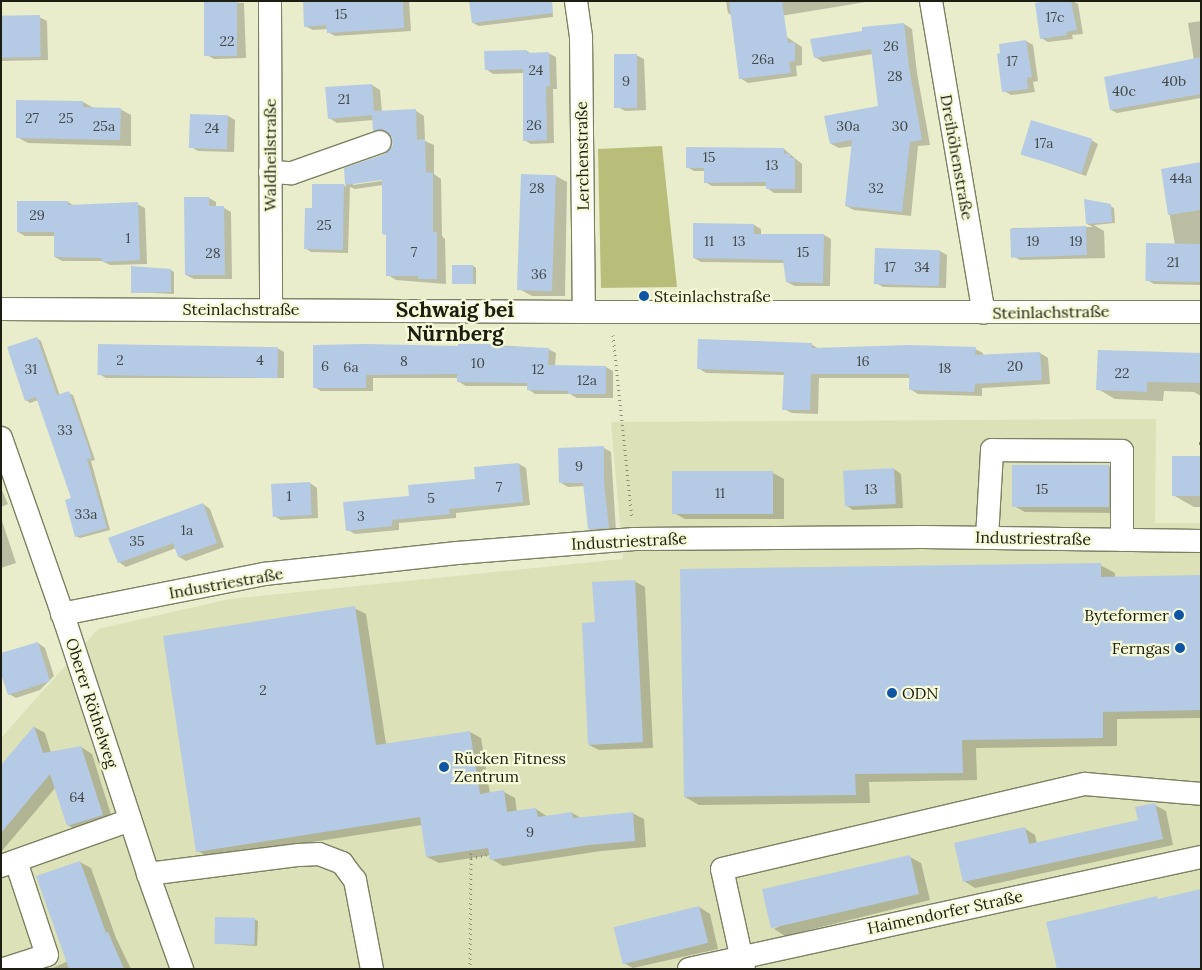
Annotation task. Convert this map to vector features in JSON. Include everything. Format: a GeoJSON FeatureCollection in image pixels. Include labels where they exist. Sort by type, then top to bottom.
{"type":"FeatureCollection","features":[{"type":"Feature","properties":{"kind":"street","name":"Waldheilstraße"},"geometry":{"type":"LineString","coordinates":[[270,1],[272,309]]}},
{"type":"Feature","properties":{"kind":"street","name":"Lerchenstraße"},"geometry":{"type":"LineString","coordinates":[[576,1],[581,38],[584,312]]}},
{"type":"Feature","properties":{"kind":"street","name":"Dreihöhenstraße"},"geometry":{"type":"LineString","coordinates":[[930,1],[984,313]]}},
{"type":"Feature","properties":{"kind":"street"},"geometry":{"type":"LineString","coordinates":[[270,172],[292,173],[380,142]]}},
{"type":"Feature","properties":{"kind":"street","name":"Steinlachstraße"},"geometry":{"type":"LineString","coordinates":[[1,308],[584,312],[1201,312]]}},
{"type":"Feature","properties":{"kind":"street","name":"Oberer Röthelweg"},"geometry":{"type":"LineString","coordinates":[[1,438],[62,614],[148,874],[182,969]]}},
{"type":"Feature","properties":{"kind":"street"},"geometry":{"type":"LineString","coordinates":[[987,538],[992,450],[1122,451],[1122,540]]}},
{"type":"Feature","properties":{"kind":"street","name":"Industriestraße"},"geometry":{"type":"LineString","coordinates":[[62,614],[264,574],[457,553],[634,539],[987,538],[1201,541]]}},
{"type":"Feature","properties":{"kind":"street"},"geometry":{"type":"LineString","coordinates":[[742,963],[722,869],[1085,784],[1201,794]]}},
{"type":"Feature","properties":{"kind":"street"},"geometry":{"type":"LineString","coordinates":[[4,969],[47,955],[9,864],[130,820]]}},
{"type":"Feature","properties":{"kind":"street"},"geometry":{"type":"LineString","coordinates":[[148,874],[299,855],[319,854],[342,863],[355,880],[372,969]]}},
{"type":"Feature","properties":{"kind":"street","name":"Haimendorfer Straße"},"geometry":{"type":"LineString","coordinates":[[688,969],[742,963],[1201,857]]}},
{"type":"Feature","properties":{"kind":"path"},"geometry":{"type":"LineString","coordinates":[[611,312],[634,539]]}},
{"type":"Feature","properties":{"kind":"path"},"geometry":{"type":"LineString","coordinates":[[470,969],[471,850]]}},
{"type":"Feature","properties":{"kind":"path"},"geometry":{"type":"LineString","coordinates":[[471,858],[489,854]]}},
{"type":"Feature","properties":{"kind":"shaded area"},"geometry":{"type":"Polygon","coordinates":[[[1156,419],[1155,523],[1201,523],[1201,969],[1,969],[1,738],[98,629],[230,599],[623,559],[611,422],[1156,419]]]}},
{"type":"Feature","properties":{"kind":"green space"},"geometry":{"type":"Polygon","coordinates":[[[662,146],[677,287],[601,288],[598,149],[662,146]]]}},
{"type":"Feature","properties":{"kind":"building"},"geometry":{"type":"Polygon","coordinates":[[[204,1],[237,1],[237,56],[204,56],[204,1]]]}},
{"type":"Feature","properties":{"kind":"building"},"geometry":{"type":"Polygon","coordinates":[[[303,1],[403,1],[404,28],[327,33],[326,25],[304,27],[303,1]]]}},
{"type":"Feature","properties":{"kind":"building"},"geometry":{"type":"Polygon","coordinates":[[[469,1],[552,1],[553,13],[472,23],[469,1]]]}},
{"type":"Feature","properties":{"kind":"building"},"geometry":{"type":"Polygon","coordinates":[[[729,1],[782,1],[788,43],[795,42],[795,61],[789,62],[791,73],[739,79],[729,1]]]}},
{"type":"Feature","properties":{"kind":"building"},"geometry":{"type":"Polygon","coordinates":[[[1071,1],[1077,30],[1066,32],[1067,35],[1040,39],[1035,3],[1071,1]]]}},
{"type":"Feature","properties":{"kind":"building"},"geometry":{"type":"Polygon","coordinates":[[[40,15],[41,57],[2,58],[1,16],[40,15]]]}},
{"type":"Feature","properties":{"kind":"building"},"geometry":{"type":"Polygon","coordinates":[[[904,23],[909,67],[922,140],[910,142],[902,212],[845,206],[852,140],[830,144],[824,116],[878,106],[871,49],[814,58],[810,39],[862,31],[862,27],[904,23]]]}},
{"type":"Feature","properties":{"kind":"building"},"geometry":{"type":"Polygon","coordinates":[[[1026,40],[1032,77],[1027,78],[1028,89],[1002,92],[997,54],[1000,53],[999,44],[1026,40]]]}},
{"type":"Feature","properties":{"kind":"building"},"geometry":{"type":"Polygon","coordinates":[[[527,50],[527,53],[549,52],[550,86],[546,86],[547,140],[523,141],[523,69],[485,70],[484,51],[527,50]]]}},
{"type":"Feature","properties":{"kind":"building"},"geometry":{"type":"Polygon","coordinates":[[[614,54],[637,54],[637,108],[614,108],[614,54]]]}},
{"type":"Feature","properties":{"kind":"building"},"geometry":{"type":"Polygon","coordinates":[[[1201,57],[1201,94],[1110,110],[1104,77],[1201,57]]]}},
{"type":"Feature","properties":{"kind":"building"},"geometry":{"type":"Polygon","coordinates":[[[372,84],[374,111],[416,109],[417,140],[425,139],[426,172],[433,173],[433,232],[437,232],[437,279],[418,279],[418,276],[386,276],[386,235],[382,234],[382,180],[345,185],[344,168],[385,154],[393,145],[392,138],[383,129],[373,131],[372,115],[328,119],[325,87],[372,84]]]}},
{"type":"Feature","properties":{"kind":"building"},"geometry":{"type":"Polygon","coordinates":[[[16,100],[83,101],[83,107],[121,108],[120,140],[16,138],[16,100]]]}},
{"type":"Feature","properties":{"kind":"building"},"geometry":{"type":"Polygon","coordinates":[[[190,114],[228,115],[227,149],[189,148],[190,114]]]}},
{"type":"Feature","properties":{"kind":"building"},"geometry":{"type":"Polygon","coordinates":[[[1031,120],[1092,139],[1082,173],[1020,154],[1031,120]]]}},
{"type":"Feature","properties":{"kind":"building"},"geometry":{"type":"Polygon","coordinates":[[[686,147],[784,148],[784,154],[790,153],[790,158],[795,158],[795,189],[766,189],[766,182],[704,183],[704,168],[686,168],[686,147]]]}},
{"type":"Feature","properties":{"kind":"building"},"geometry":{"type":"Polygon","coordinates":[[[1201,162],[1201,210],[1168,215],[1161,169],[1201,162]]]}},
{"type":"Feature","properties":{"kind":"building"},"geometry":{"type":"Polygon","coordinates":[[[521,174],[556,175],[552,291],[517,290],[521,174]]]}},
{"type":"Feature","properties":{"kind":"building"},"geometry":{"type":"Polygon","coordinates":[[[312,184],[344,184],[343,250],[304,249],[305,208],[312,208],[312,184]]]}},
{"type":"Feature","properties":{"kind":"building"},"geometry":{"type":"Polygon","coordinates":[[[184,197],[209,197],[209,206],[224,206],[225,275],[185,275],[184,197]]]}},
{"type":"Feature","properties":{"kind":"building"},"geometry":{"type":"Polygon","coordinates":[[[1084,199],[1111,204],[1112,222],[1086,224],[1084,199]]]}},
{"type":"Feature","properties":{"kind":"building"},"geometry":{"type":"Polygon","coordinates":[[[17,201],[68,201],[68,205],[138,202],[140,260],[102,262],[102,258],[54,257],[54,232],[17,232],[17,201]]]}},
{"type":"Feature","properties":{"kind":"building"},"geometry":{"type":"Polygon","coordinates":[[[693,223],[754,224],[754,234],[824,234],[823,283],[786,282],[783,260],[693,258],[693,223]]]}},
{"type":"Feature","properties":{"kind":"building"},"geometry":{"type":"Polygon","coordinates":[[[1086,226],[1087,255],[1011,258],[1010,229],[1086,226]]]}},
{"type":"Feature","properties":{"kind":"building"},"geometry":{"type":"Polygon","coordinates":[[[1146,243],[1201,244],[1200,282],[1145,281],[1146,243]]]}},
{"type":"Feature","properties":{"kind":"building"},"geometry":{"type":"Polygon","coordinates":[[[875,248],[940,250],[939,286],[874,284],[875,248]]]}},
{"type":"Feature","properties":{"kind":"building"},"geometry":{"type":"Polygon","coordinates":[[[452,265],[473,265],[473,284],[452,284],[452,265]]]}},
{"type":"Feature","properties":{"kind":"building"},"geometry":{"type":"Polygon","coordinates":[[[131,266],[171,269],[171,292],[131,293],[131,266]]]}},
{"type":"Feature","properties":{"kind":"building"},"geometry":{"type":"Polygon","coordinates":[[[37,337],[57,395],[69,391],[92,458],[87,459],[107,528],[75,537],[65,500],[71,498],[36,397],[25,401],[7,347],[37,337]]]}},
{"type":"Feature","properties":{"kind":"building"},"geometry":{"type":"Polygon","coordinates":[[[698,339],[812,343],[812,348],[910,345],[976,347],[975,355],[1040,352],[1042,380],[975,384],[974,392],[909,390],[909,374],[811,374],[810,410],[782,410],[784,372],[697,369],[698,339]]]}},
{"type":"Feature","properties":{"kind":"building"},"geometry":{"type":"Polygon","coordinates":[[[98,344],[278,347],[277,378],[97,375],[98,344]]]}},
{"type":"Feature","properties":{"kind":"building"},"geometry":{"type":"Polygon","coordinates":[[[458,344],[499,344],[499,346],[549,348],[548,365],[606,366],[606,394],[568,394],[568,391],[527,390],[527,383],[457,382],[457,374],[366,375],[366,388],[313,388],[313,345],[458,346],[458,344]]]}},
{"type":"Feature","properties":{"kind":"building"},"geometry":{"type":"Polygon","coordinates":[[[1098,350],[1201,353],[1201,383],[1147,382],[1147,392],[1096,390],[1098,350]]]}},
{"type":"Feature","properties":{"kind":"building"},"geometry":{"type":"Polygon","coordinates":[[[604,446],[604,482],[609,528],[588,529],[583,483],[559,483],[558,448],[604,446]]]}},
{"type":"Feature","properties":{"kind":"building"},"geometry":{"type":"Polygon","coordinates":[[[1172,456],[1201,456],[1201,496],[1172,496],[1172,456]]]}},
{"type":"Feature","properties":{"kind":"building"},"geometry":{"type":"Polygon","coordinates":[[[519,463],[523,502],[449,509],[450,514],[392,520],[392,526],[346,531],[343,502],[409,496],[408,485],[475,479],[474,467],[519,463]]]}},
{"type":"Feature","properties":{"kind":"building"},"geometry":{"type":"Polygon","coordinates":[[[1012,465],[1109,465],[1109,507],[1012,507],[1012,465]]]}},
{"type":"Feature","properties":{"kind":"building"},"geometry":{"type":"Polygon","coordinates":[[[894,468],[896,504],[845,507],[843,471],[894,468]]]}},
{"type":"Feature","properties":{"kind":"building"},"geometry":{"type":"Polygon","coordinates":[[[672,471],[773,471],[773,514],[672,514],[672,471]]]}},
{"type":"Feature","properties":{"kind":"building"},"geometry":{"type":"Polygon","coordinates":[[[310,482],[312,515],[273,517],[271,484],[310,482]]]}},
{"type":"Feature","properties":{"kind":"building"},"geometry":{"type":"Polygon","coordinates":[[[203,503],[217,543],[178,557],[173,543],[118,563],[108,538],[203,503]]]}},
{"type":"Feature","properties":{"kind":"building","name":"ODN"},"geometry":{"type":"Polygon","coordinates":[[[1101,563],[1101,577],[1201,575],[1201,710],[1103,712],[1103,738],[962,740],[963,773],[855,774],[856,795],[684,797],[680,569],[1101,563]]]}},
{"type":"Feature","properties":{"kind":"building"},"geometry":{"type":"Polygon","coordinates":[[[635,580],[643,742],[588,745],[582,623],[595,622],[592,582],[635,580]]]}},
{"type":"Feature","properties":{"kind":"building"},"geometry":{"type":"Polygon","coordinates":[[[355,606],[376,745],[470,731],[480,794],[504,790],[507,812],[536,808],[538,817],[572,812],[573,818],[633,812],[635,841],[589,845],[490,860],[488,848],[426,857],[420,817],[196,852],[163,636],[355,606]]]}},
{"type":"Feature","properties":{"kind":"building"},"geometry":{"type":"Polygon","coordinates":[[[38,642],[50,681],[8,695],[1,674],[1,653],[38,642]]]}},
{"type":"Feature","properties":{"kind":"building"},"geometry":{"type":"Polygon","coordinates":[[[34,726],[43,753],[81,746],[103,815],[67,826],[50,774],[1,833],[1,765],[34,726]]]}},
{"type":"Feature","properties":{"kind":"building"},"geometry":{"type":"Polygon","coordinates":[[[1155,803],[1163,839],[963,882],[954,843],[1025,827],[1029,844],[1138,820],[1135,807],[1155,803]]]}},
{"type":"Feature","properties":{"kind":"building"},"geometry":{"type":"Polygon","coordinates":[[[910,855],[919,894],[771,928],[762,889],[910,855]]]}},
{"type":"Feature","properties":{"kind":"building"},"geometry":{"type":"Polygon","coordinates":[[[80,861],[106,933],[108,932],[124,969],[69,969],[36,876],[80,861]]]}},
{"type":"Feature","properties":{"kind":"building"},"geometry":{"type":"Polygon","coordinates":[[[1201,889],[1201,969],[1057,969],[1046,922],[1157,896],[1158,899],[1201,889]]]}},
{"type":"Feature","properties":{"kind":"building"},"geometry":{"type":"Polygon","coordinates":[[[699,906],[708,943],[623,964],[614,927],[699,906]]]}},
{"type":"Feature","properties":{"kind":"building"},"geometry":{"type":"Polygon","coordinates":[[[215,917],[255,918],[255,945],[215,944],[215,917]]]}},
{"type":"Feature","properties":{"kind":"place","name":"Steinlachstraße"},"geometry":{"type":"Point","coordinates":[644,296]}},
{"type":"Feature","properties":{"kind":"place","name":"Byteformer"},"geometry":{"type":"Point","coordinates":[1179,615]}},
{"type":"Feature","properties":{"kind":"place","name":"Ferngas"},"geometry":{"type":"Point","coordinates":[1180,648]}},
{"type":"Feature","properties":{"kind":"place","name":"ODN"},"geometry":{"type":"Point","coordinates":[892,693]}},
{"type":"Feature","properties":{"kind":"place","name":"Rücken Fitness Zentrum"},"geometry":{"type":"Point","coordinates":[444,767]}},
{"type":"Feature","properties":{"kind":"district","name":"Schwaig bei Nürnberg"},"geometry":{"type":"Point","coordinates":[455,322]}}]}
